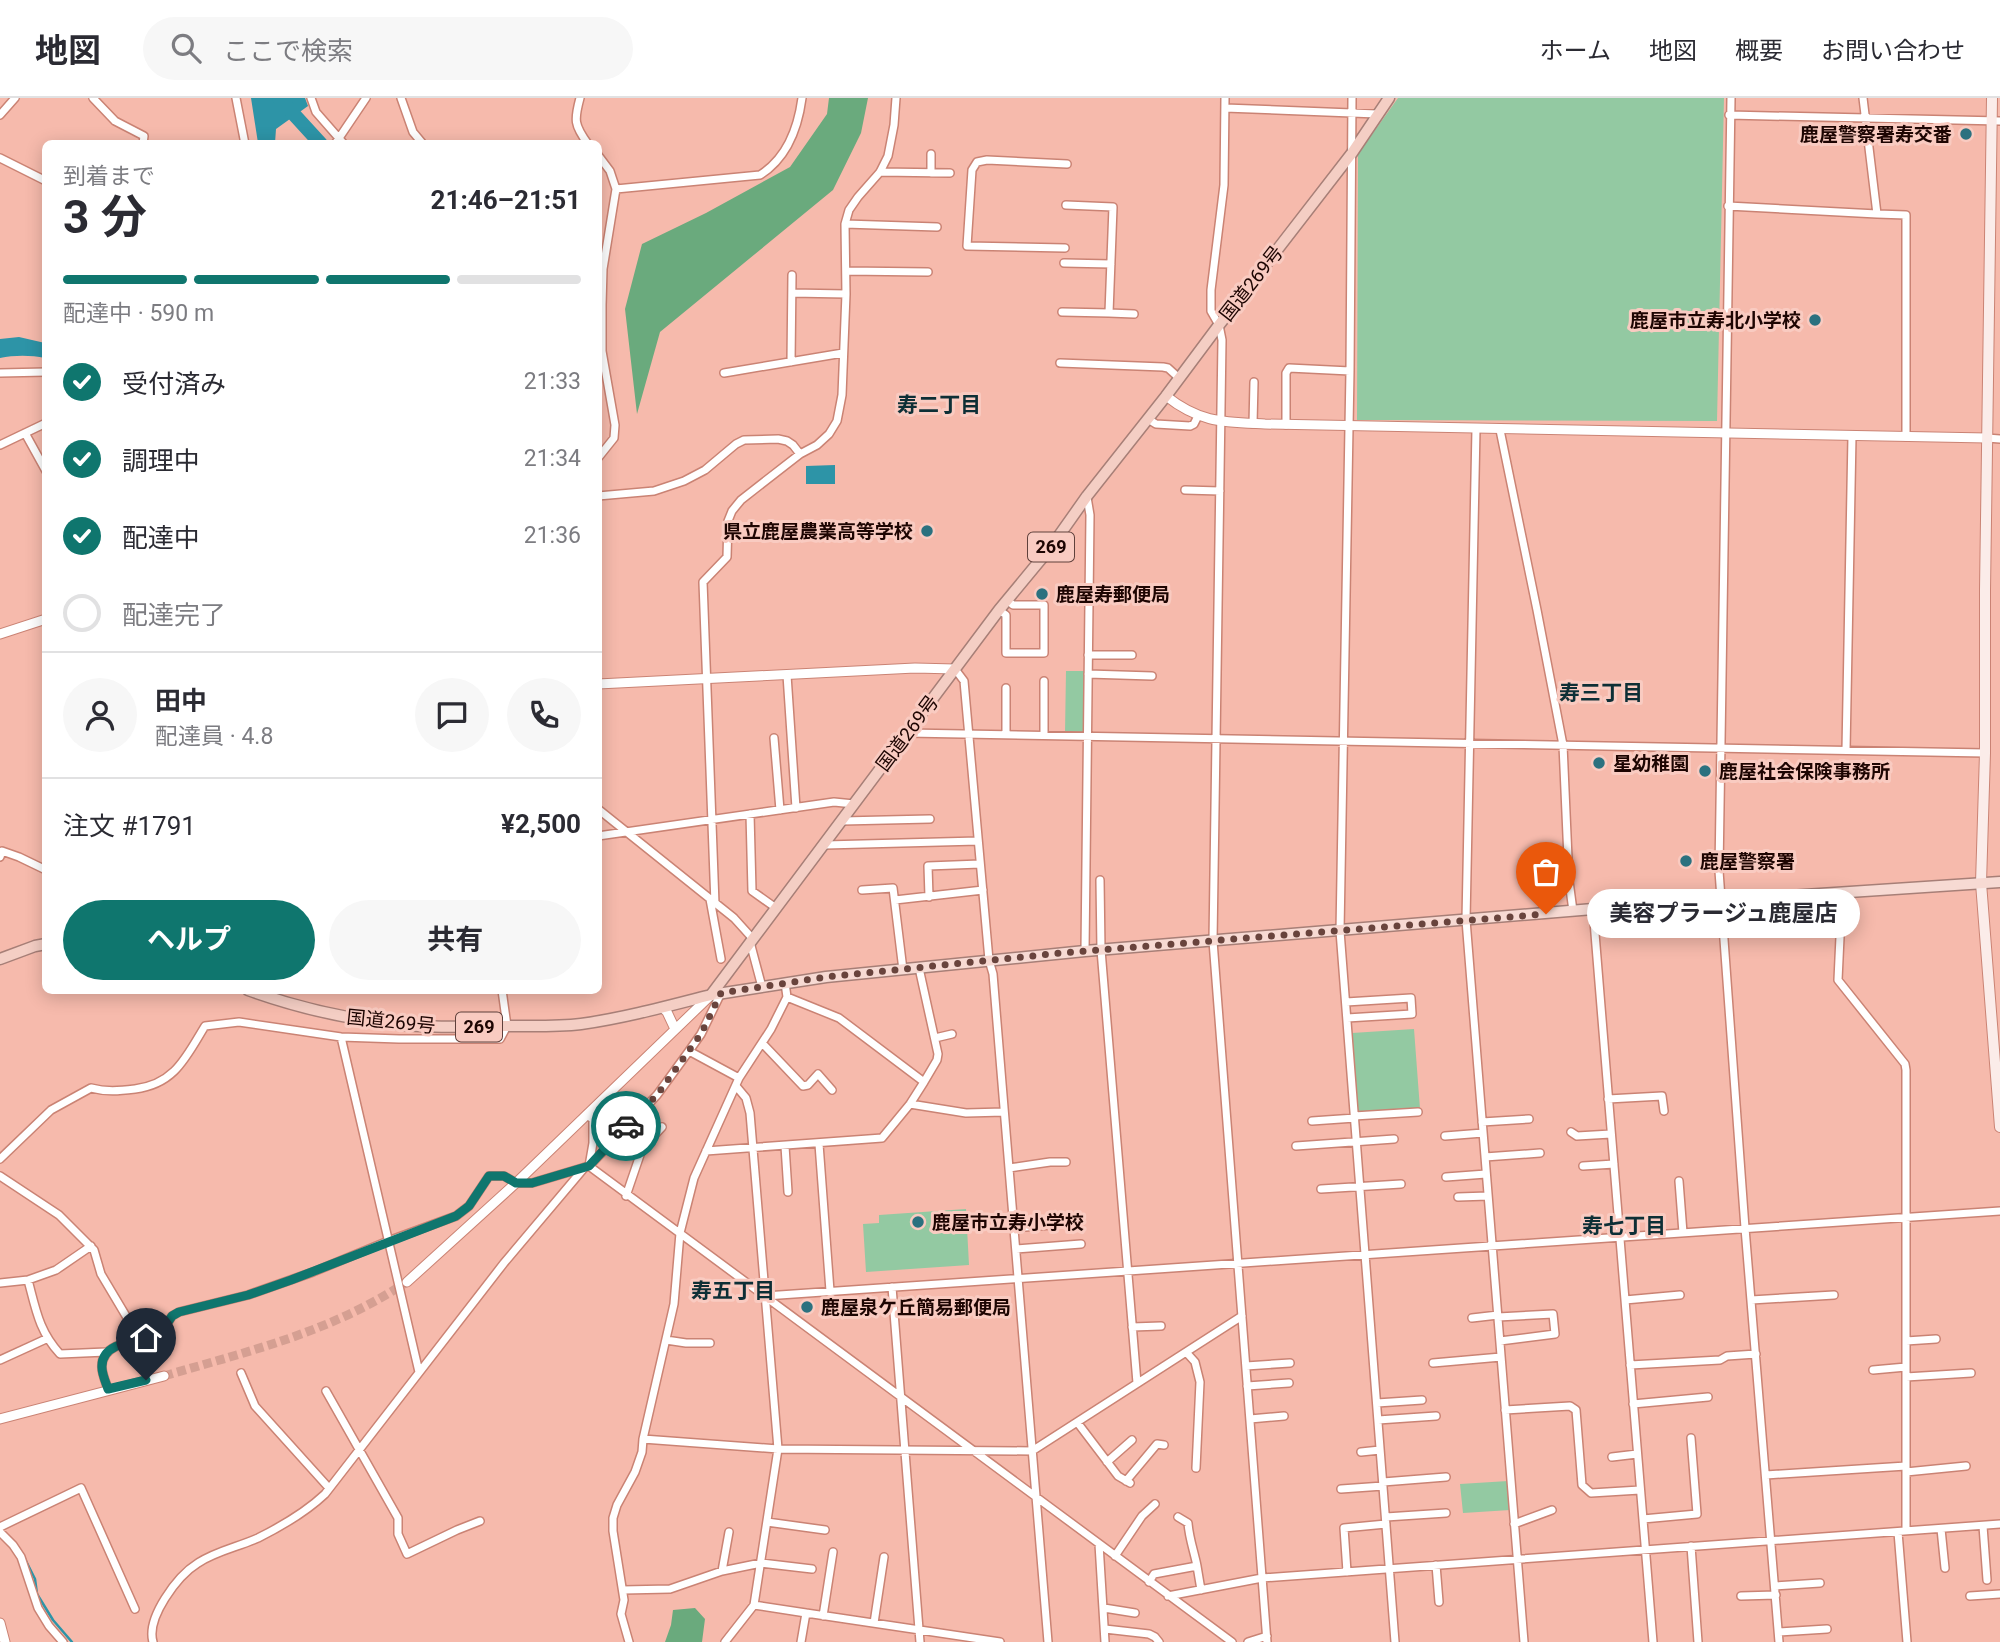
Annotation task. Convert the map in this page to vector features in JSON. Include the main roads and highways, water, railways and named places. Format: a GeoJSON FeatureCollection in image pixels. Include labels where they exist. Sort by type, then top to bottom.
{"type":"FeatureCollection","features":[{"type":"Feature","properties":{"kind":"highway","name":"国道269号"},"geometry":{"type":"LineString","coordinates":[[260,994],[300,1007],[378,1022],[451,1027],[544,1027],[582,1024],[716,994],[751,940],[999,610],[1051,547],[1087,496],[1352,153],[1389,98]]}},
{"type":"Feature","properties":{"kind":"highway"},"geometry":{"type":"LineString","coordinates":[[0,959],[42,945]]}},
{"type":"Feature","properties":{"kind":"main road"},"geometry":{"type":"LineString","coordinates":[[1993,98],[1996,121],[1995,282],[1987,438],[1985,753],[1981,883],[2000,1127]]}},
{"type":"Feature","properties":{"kind":"main road"},"geometry":{"type":"LineString","coordinates":[[716,994],[919,968],[1085,951],[1593,909],[2000,882]]}},
{"type":"Feature","properties":{"kind":"water"},"geometry":{"type":"Polygon","coordinates":[[[251,98],[305,98],[308,106],[276,129],[275,140],[258,140],[251,98]]]}},
{"type":"Feature","properties":{"kind":"water"},"geometry":{"type":"Polygon","coordinates":[[[19,337],[42,342],[42,357],[0,358],[0,339],[19,337]]]}},
{"type":"Feature","properties":{"kind":"water"},"geometry":{"type":"Polygon","coordinates":[[[835,465],[835,484],[806,484],[806,466],[835,465]]]}},
{"type":"Feature","properties":{"kind":"waterway"},"geometry":{"type":"LineString","coordinates":[[279,98],[317,140]]}},
{"type":"Feature","properties":{"kind":"waterway"},"geometry":{"type":"LineString","coordinates":[[24,1557],[35,1579],[37,1594],[53,1620],[72,1642]]}},
{"type":"Feature","properties":{"kind":"tunnel"},"geometry":{"type":"LineString","coordinates":[[164,1376],[258,1349],[319,1327],[348,1315],[405,1283]]}},
{"type":"Feature","properties":{"kind":"place","name":"鹿屋警察署寿交番"},"geometry":{"type":"Point","coordinates":[1966,134]}},
{"type":"Feature","properties":{"kind":"place","name":"鹿屋市立寿北小学校"},"geometry":{"type":"Point","coordinates":[1815,320]}},
{"type":"Feature","properties":{"kind":"place","name":"県立鹿屋農業高等学校"},"geometry":{"type":"Point","coordinates":[927,531]}},
{"type":"Feature","properties":{"kind":"place","name":"鹿屋寿郵便局"},"geometry":{"type":"Point","coordinates":[1042,594]}},
{"type":"Feature","properties":{"kind":"place","name":"星幼稚園"},"geometry":{"type":"Point","coordinates":[1599,763]}},
{"type":"Feature","properties":{"kind":"place","name":"鹿屋社会保険事務所"},"geometry":{"type":"Point","coordinates":[1705,771]}},
{"type":"Feature","properties":{"kind":"place","name":"鹿屋警察署"},"geometry":{"type":"Point","coordinates":[1686,861]}},
{"type":"Feature","properties":{"kind":"place","name":"美容プラージュ鹿屋店"},"geometry":{"type":"Point","coordinates":[1546,914]}},
{"type":"Feature","properties":{"kind":"place","name":"鹿屋市立寿小学校"},"geometry":{"type":"Point","coordinates":[918,1222]}},
{"type":"Feature","properties":{"kind":"place","name":"鹿屋泉ケ丘簡易郵便局"},"geometry":{"type":"Point","coordinates":[807,1307]}},
{"type":"Feature","properties":{"kind":"district","name":"寿二丁目"},"geometry":{"type":"Point","coordinates":[939,405]}},
{"type":"Feature","properties":{"kind":"district","name":"寿三丁目"},"geometry":{"type":"Point","coordinates":[1601,693]}},
{"type":"Feature","properties":{"kind":"district","name":"寿七丁目"},"geometry":{"type":"Point","coordinates":[1624,1226]}},
{"type":"Feature","properties":{"kind":"district","name":"寿五丁目"},"geometry":{"type":"Point","coordinates":[733,1291]}}]}
